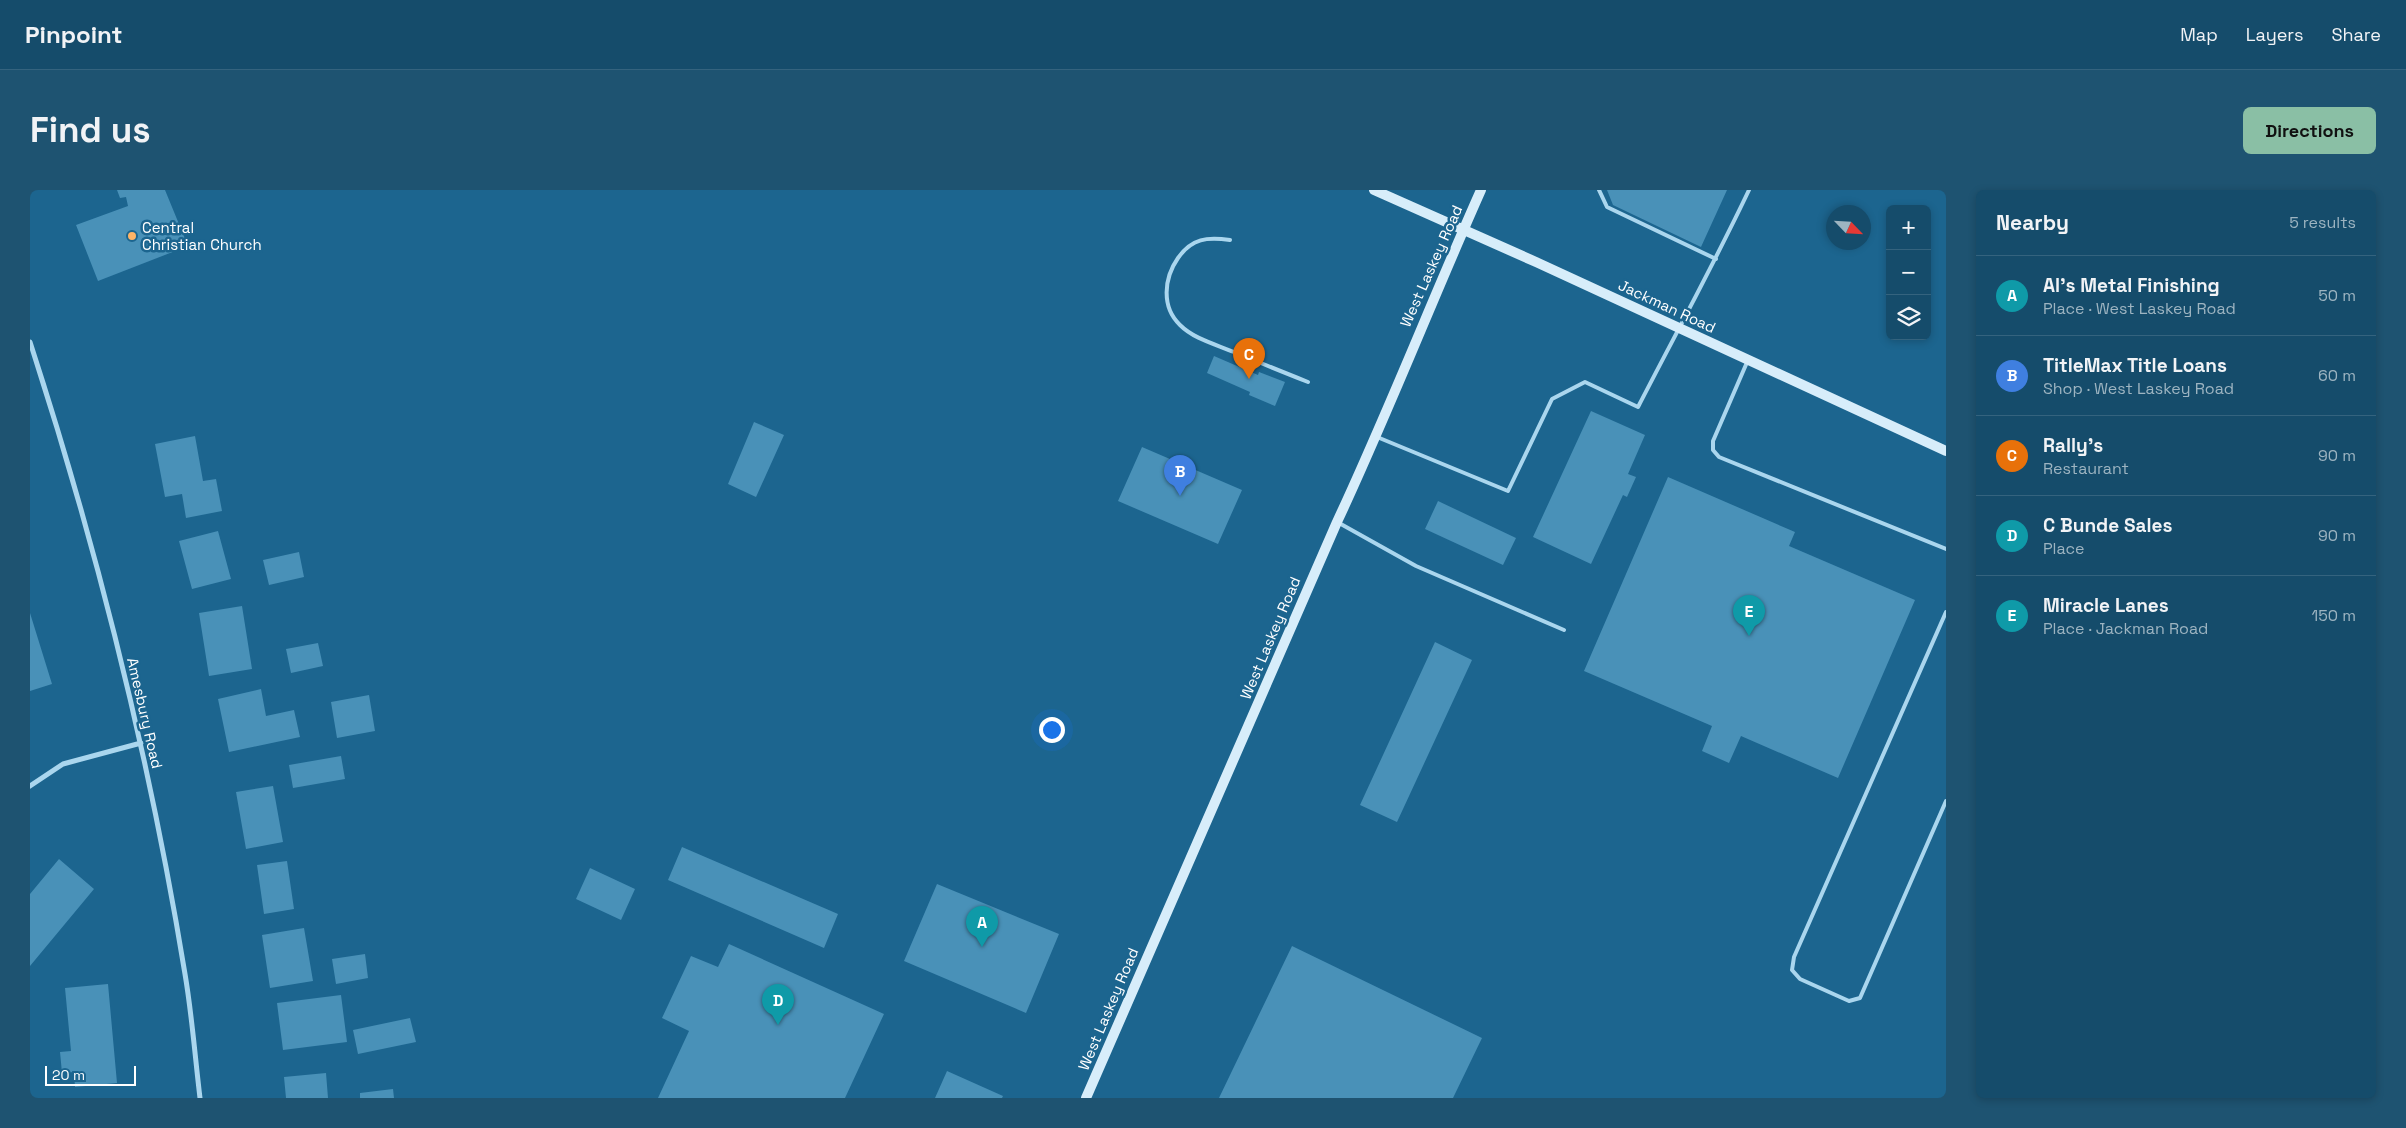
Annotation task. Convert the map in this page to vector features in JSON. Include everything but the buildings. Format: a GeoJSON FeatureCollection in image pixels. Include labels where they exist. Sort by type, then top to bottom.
{"type":"FeatureCollection","features":[{"type":"Feature","properties":{"kind":"main road","name":"Jackman Road"},"geometry":{"type":"LineString","coordinates":[[1374,190],[1946,452]]}},
{"type":"Feature","properties":{"kind":"main road","name":"West Laskey Road"},"geometry":{"type":"LineString","coordinates":[[1086,1098],[1337,522],[1376,437],[1410,351],[1481,190]]}},
{"type":"Feature","properties":{"kind":"street","name":"Amesbury Road"},"geometry":{"type":"LineString","coordinates":[[30,342],[87,531],[141,743],[186,975],[200,1098]]}},
{"type":"Feature","properties":{"kind":"street"},"geometry":{"type":"LineString","coordinates":[[30,786],[62,764],[141,743]]}},
{"type":"Feature","properties":{"kind":"lane"},"geometry":{"type":"LineString","coordinates":[[1600,190],[1607,207],[1716,258]]}},
{"type":"Feature","properties":{"kind":"lane"},"geometry":{"type":"LineString","coordinates":[[1376,437],[1508,491],[1552,399],[1584,382],[1638,407],[1716,258],[1749,190]]}},
{"type":"Feature","properties":{"kind":"lane"},"geometry":{"type":"LineString","coordinates":[[1230,240],[1210,238],[1198,240],[1189,244],[1182,252],[1170,272],[1166,287],[1168,305],[1172,315],[1178,324],[1199,338],[1308,382]]}},
{"type":"Feature","properties":{"kind":"lane"},"geometry":{"type":"LineString","coordinates":[[1748,360],[1713,441],[1713,450],[1719,457],[1946,549]]}},
{"type":"Feature","properties":{"kind":"lane"},"geometry":{"type":"LineString","coordinates":[[1337,522],[1416,566],[1564,630]]}},
{"type":"Feature","properties":{"kind":"lane"},"geometry":{"type":"LineString","coordinates":[[1946,612],[1794,957],[1792,970],[1800,978],[1849,1000],[1860,998],[1946,801]]}},
{"type":"Feature","properties":{"kind":"place","name":"Central Christian Church"},"geometry":{"type":"Point","coordinates":[132,236]}},
{"type":"Feature","properties":{"kind":"place","name":"Rally's"},"geometry":{"type":"Point","coordinates":[1249,379]}},
{"type":"Feature","properties":{"kind":"place","name":"TitleMax Title Loans"},"geometry":{"type":"Point","coordinates":[1180,496]}},
{"type":"Feature","properties":{"kind":"place","name":"Miracle Lanes"},"geometry":{"type":"Point","coordinates":[1749,636]}},
{"type":"Feature","properties":{"kind":"place","name":"Al's Metal Finishing"},"geometry":{"type":"Point","coordinates":[982,947]}},
{"type":"Feature","properties":{"kind":"place","name":"C Bunde Sales"},"geometry":{"type":"Point","coordinates":[778,1025]}}]}
